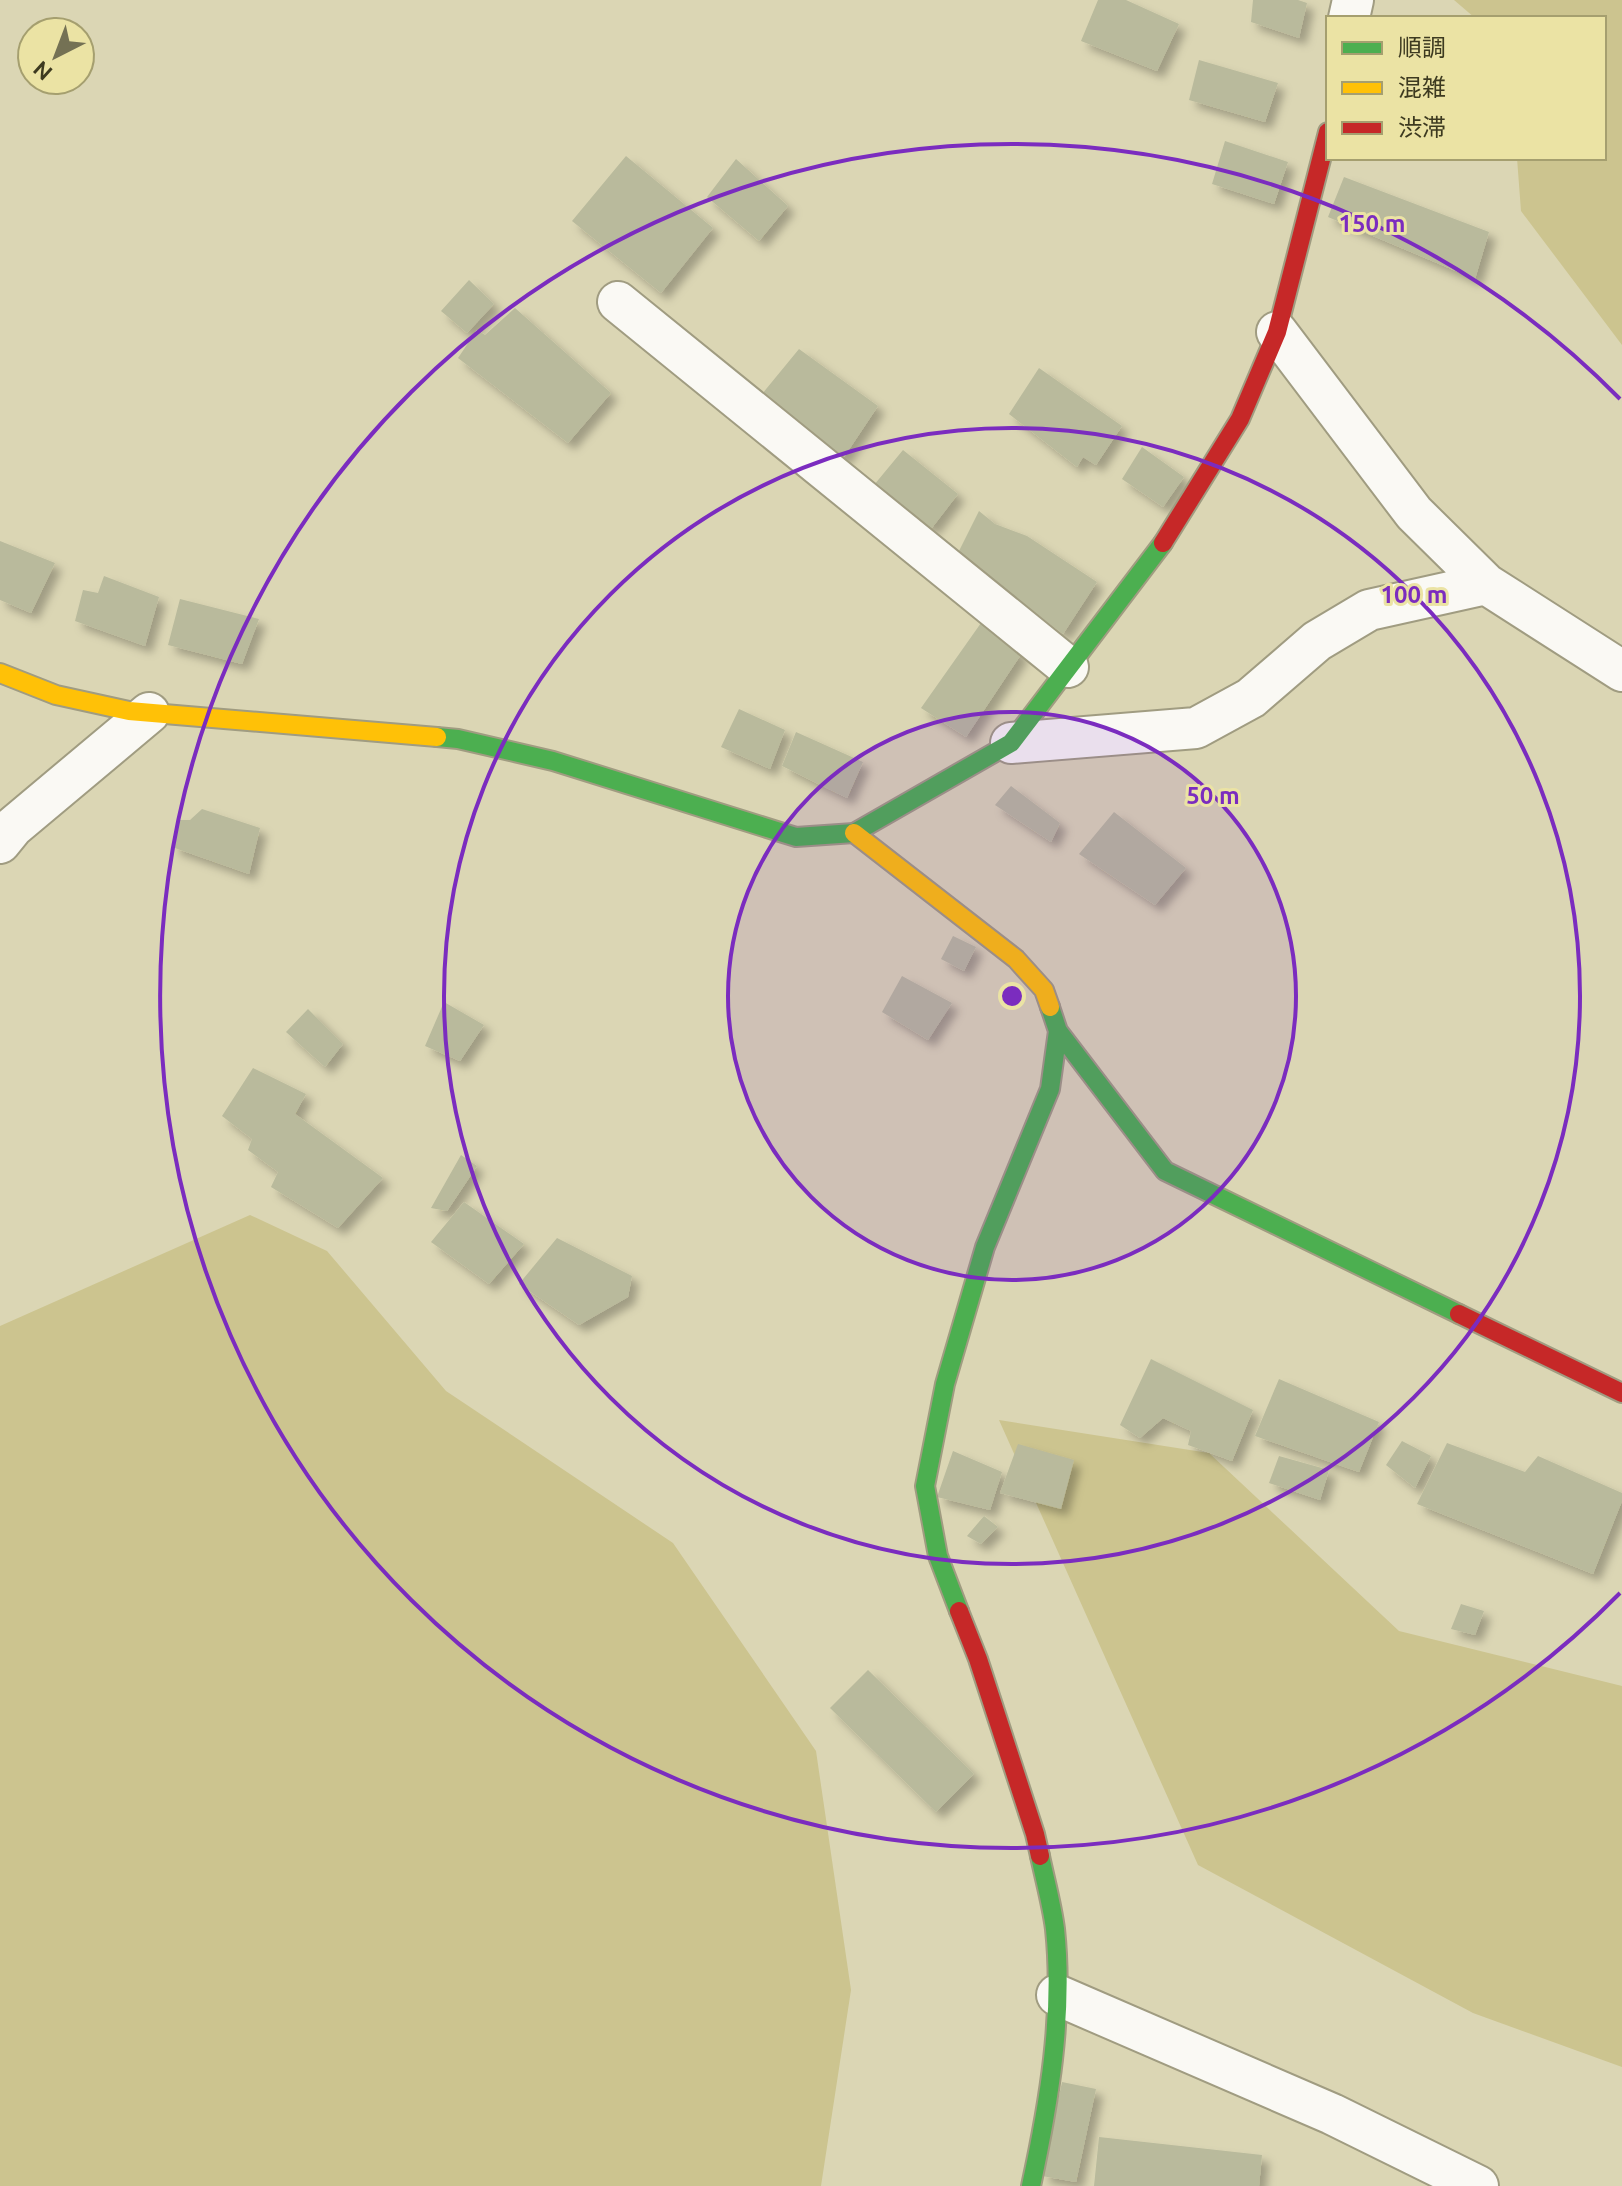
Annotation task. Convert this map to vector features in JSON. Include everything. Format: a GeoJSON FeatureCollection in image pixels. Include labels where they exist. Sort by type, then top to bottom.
{"type":"FeatureCollection","features":[{"type":"Feature","properties":{"kind":"street"},"geometry":{"type":"LineString","coordinates":[[0,673],[56,695],[149,713],[458,739],[553,761],[796,837],[854,833],[1011,743],[1174,529],[1240,419],[1277,332],[1326,140]]}},
{"type":"Feature","properties":{"kind":"street"},"geometry":{"type":"LineString","coordinates":[[618,302],[1068,667]]}},
{"type":"Feature","properties":{"kind":"street"},"geometry":{"type":"LineString","coordinates":[[1277,332],[1414,513],[1486,584],[1622,671]]}},
{"type":"Feature","properties":{"kind":"street"},"geometry":{"type":"LineString","coordinates":[[1011,743],[1196,728],[1251,698],[1317,641],[1369,610],[1486,584]]}},
{"type":"Feature","properties":{"kind":"street"},"geometry":{"type":"LineString","coordinates":[[0,843],[13,827],[149,713]]}},
{"type":"Feature","properties":{"kind":"street"},"geometry":{"type":"LineString","coordinates":[[854,833],[1016,959],[1044,990],[1058,1031],[1165,1171],[1622,1393]]}},
{"type":"Feature","properties":{"kind":"street"},"geometry":{"type":"LineString","coordinates":[[1031,2186],[1041,2140],[1057,2018],[1055,1928],[1035,1834],[978,1659],[938,1556],[925,1486],[949,1368],[985,1247],[1050,1089],[1058,1031]]}},
{"type":"Feature","properties":{"kind":"street"},"geometry":{"type":"LineString","coordinates":[[1057,1995],[1332,2114],[1478,2186]]}},
{"type":"Feature","properties":{"kind":"shaded area"},"geometry":{"type":"Polygon","coordinates":[[[1454,0],[1622,0],[1622,345],[1521,211],[1517,160],[1606,160],[1606,16],[1473,16],[1454,0]]]}},
{"type":"Feature","properties":{"kind":"shaded area"},"geometry":{"type":"Polygon","coordinates":[[[250,1215],[327,1251],[446,1391],[673,1543],[816,1751],[851,1990],[821,2186],[0,2186],[0,1326],[250,1215]]]}},
{"type":"Feature","properties":{"kind":"shaded area"},"geometry":{"type":"Polygon","coordinates":[[[999,1420],[1209,1453],[1399,1631],[1622,1686],[1622,2067],[1473,2013],[1198,1865],[999,1420]]]}},
{"type":"Feature","properties":{"kind":"building"},"geometry":{"type":"Polygon","coordinates":[[[1098,0],[1126,0],[1179,24],[1157,71],[1081,41],[1098,0]]]}},
{"type":"Feature","properties":{"kind":"building"},"geometry":{"type":"Polygon","coordinates":[[[1253,0],[1298,0],[1307,3],[1299,38],[1251,22],[1253,0]]]}},
{"type":"Feature","properties":{"kind":"building"},"geometry":{"type":"Polygon","coordinates":[[[1199,60],[1278,83],[1265,122],[1189,100],[1199,60]]]}},
{"type":"Feature","properties":{"kind":"building"},"geometry":{"type":"Polygon","coordinates":[[[1225,141],[1288,162],[1274,204],[1212,184],[1225,141]]]}},
{"type":"Feature","properties":{"kind":"building"},"geometry":{"type":"Polygon","coordinates":[[[626,156],[713,228],[661,293],[572,221],[626,156]]]}},
{"type":"Feature","properties":{"kind":"building"},"geometry":{"type":"Polygon","coordinates":[[[736,159],[788,206],[759,241],[707,197],[736,159]]]}},
{"type":"Feature","properties":{"kind":"building"},"geometry":{"type":"Polygon","coordinates":[[[1344,177],[1489,232],[1475,279],[1328,217],[1344,177]]]}},
{"type":"Feature","properties":{"kind":"building"},"geometry":{"type":"Polygon","coordinates":[[[469,280],[494,304],[467,333],[441,311],[469,280]]]}},
{"type":"Feature","properties":{"kind":"building"},"geometry":{"type":"Polygon","coordinates":[[[515,308],[611,393],[568,443],[458,358],[477,330],[485,335],[515,308]]]}},
{"type":"Feature","properties":{"kind":"building"},"geometry":{"type":"Polygon","coordinates":[[[799,349],[878,406],[842,460],[762,394],[799,349]]]}},
{"type":"Feature","properties":{"kind":"building"},"geometry":{"type":"Polygon","coordinates":[[[1039,368],[1122,426],[1096,465],[1083,457],[1077,467],[1009,414],[1039,368]]]}},
{"type":"Feature","properties":{"kind":"building"},"geometry":{"type":"Polygon","coordinates":[[[1142,447],[1184,477],[1163,507],[1122,479],[1142,447]]]}},
{"type":"Feature","properties":{"kind":"building"},"geometry":{"type":"Polygon","coordinates":[[[903,450],[958,494],[931,529],[874,485],[903,450]]]}},
{"type":"Feature","properties":{"kind":"building"},"geometry":{"type":"Polygon","coordinates":[[[979,511],[995,524],[1027,536],[1097,582],[1063,634],[958,553],[979,511]]]}},
{"type":"Feature","properties":{"kind":"building"},"geometry":{"type":"Polygon","coordinates":[[[0,541],[55,563],[31,613],[0,600],[0,541]]]}},
{"type":"Feature","properties":{"kind":"building"},"geometry":{"type":"Polygon","coordinates":[[[104,576],[159,597],[145,646],[75,621],[83,590],[98,593],[104,576]]]}},
{"type":"Feature","properties":{"kind":"building"},"geometry":{"type":"Polygon","coordinates":[[[180,599],[259,619],[242,664],[168,645],[180,599]]]}},
{"type":"Feature","properties":{"kind":"building"},"geometry":{"type":"Polygon","coordinates":[[[981,623],[1022,653],[966,737],[921,708],[981,623]]]}},
{"type":"Feature","properties":{"kind":"building"},"geometry":{"type":"Polygon","coordinates":[[[739,709],[785,730],[770,769],[721,747],[739,709]]]}},
{"type":"Feature","properties":{"kind":"building"},"geometry":{"type":"Polygon","coordinates":[[[796,732],[863,762],[847,798],[782,766],[796,732]]]}},
{"type":"Feature","properties":{"kind":"building"},"geometry":{"type":"Polygon","coordinates":[[[1011,786],[1060,823],[1051,842],[995,805],[1011,786]]]}},
{"type":"Feature","properties":{"kind":"building"},"geometry":{"type":"Polygon","coordinates":[[[202,809],[260,828],[249,874],[172,847],[179,820],[190,820],[202,809]]]}},
{"type":"Feature","properties":{"kind":"building"},"geometry":{"type":"Polygon","coordinates":[[[1114,812],[1186,868],[1155,905],[1079,854],[1114,812]]]}},
{"type":"Feature","properties":{"kind":"building"},"geometry":{"type":"Polygon","coordinates":[[[953,936],[976,947],[964,971],[941,959],[953,936]]]}},
{"type":"Feature","properties":{"kind":"building"},"geometry":{"type":"Polygon","coordinates":[[[902,976],[952,1003],[928,1040],[882,1012],[902,976]]]}},
{"type":"Feature","properties":{"kind":"building"},"geometry":{"type":"Polygon","coordinates":[[[444,1002],[484,1025],[460,1061],[425,1046],[444,1002]]]}},
{"type":"Feature","properties":{"kind":"building"},"geometry":{"type":"Polygon","coordinates":[[[308,1009],[343,1044],[325,1067],[286,1032],[308,1009]]]}},
{"type":"Feature","properties":{"kind":"building"},"geometry":{"type":"Polygon","coordinates":[[[253,1068],[306,1094],[295,1114],[383,1178],[338,1228],[271,1187],[278,1172],[248,1150],[252,1139],[222,1116],[253,1068]]]}},
{"type":"Feature","properties":{"kind":"building"},"geometry":{"type":"Polygon","coordinates":[[[461,1155],[477,1166],[447,1211],[431,1208],[461,1155]]]}},
{"type":"Feature","properties":{"kind":"building"},"geometry":{"type":"Polygon","coordinates":[[[464,1202],[524,1244],[489,1284],[431,1242],[464,1202]]]}},
{"type":"Feature","properties":{"kind":"building"},"geometry":{"type":"Polygon","coordinates":[[[557,1238],[632,1276],[628,1297],[579,1325],[519,1284],[557,1238]]]}},
{"type":"Feature","properties":{"kind":"building"},"geometry":{"type":"Polygon","coordinates":[[[1151,1359],[1253,1410],[1232,1461],[1188,1445],[1191,1431],[1163,1418],[1140,1438],[1120,1425],[1151,1359]]]}},
{"type":"Feature","properties":{"kind":"building"},"geometry":{"type":"Polygon","coordinates":[[[1279,1379],[1379,1422],[1359,1472],[1255,1436],[1279,1379]]]}},
{"type":"Feature","properties":{"kind":"building"},"geometry":{"type":"Polygon","coordinates":[[[1402,1441],[1431,1456],[1415,1488],[1386,1465],[1402,1441]]]}},
{"type":"Feature","properties":{"kind":"building"},"geometry":{"type":"Polygon","coordinates":[[[1447,1443],[1525,1472],[1538,1456],[1622,1493],[1622,1501],[1593,1574],[1417,1504],[1447,1443]]]}},
{"type":"Feature","properties":{"kind":"building"},"geometry":{"type":"Polygon","coordinates":[[[1018,1444],[1074,1460],[1061,1509],[1000,1493],[1018,1444]]]}},
{"type":"Feature","properties":{"kind":"building"},"geometry":{"type":"Polygon","coordinates":[[[953,1451],[1002,1472],[990,1510],[937,1497],[953,1451]]]}},
{"type":"Feature","properties":{"kind":"building"},"geometry":{"type":"Polygon","coordinates":[[[1279,1456],[1329,1470],[1320,1500],[1269,1483],[1279,1456]]]}},
{"type":"Feature","properties":{"kind":"building"},"geometry":{"type":"Polygon","coordinates":[[[984,1516],[998,1527],[981,1544],[967,1536],[984,1516]]]}},
{"type":"Feature","properties":{"kind":"building"},"geometry":{"type":"Polygon","coordinates":[[[1461,1604],[1484,1611],[1475,1635],[1451,1629],[1461,1604]]]}},
{"type":"Feature","properties":{"kind":"building"},"geometry":{"type":"Polygon","coordinates":[[[868,1670],[974,1774],[936,1812],[830,1708],[868,1670]]]}},
{"type":"Feature","properties":{"kind":"building"},"geometry":{"type":"Polygon","coordinates":[[[1062,2082],[1096,2089],[1076,2182],[1042,2176],[1062,2082]]]}},
{"type":"Feature","properties":{"kind":"building"},"geometry":{"type":"Polygon","coordinates":[[[1099,2137],[1262,2155],[1259,2186],[1094,2186],[1099,2137]]]}},
{"type":"Feature","properties":{"kind":"traffic: fast"},"geometry":{"type":"LineString","coordinates":[[437,737],[553,761],[796,837],[854,833],[1011,743],[1163,543]]}},
{"type":"Feature","properties":{"kind":"traffic: fast"},"geometry":{"type":"LineString","coordinates":[[959,1611],[938,1556],[925,1486],[945,1384],[985,1247],[1050,1089],[1058,1031],[1050,1007]]}},
{"type":"Feature","properties":{"kind":"traffic: fast"},"geometry":{"type":"LineString","coordinates":[[1058,1031],[1165,1171],[1459,1314]]}},
{"type":"Feature","properties":{"kind":"traffic: fast"},"geometry":{"type":"LineString","coordinates":[[1031,2186],[1049,2091],[1058,1993],[1055,1929],[1040,1856]]}},
{"type":"Feature","properties":{"kind":"traffic: slow"},"geometry":{"type":"LineString","coordinates":[[0,673],[56,695],[129,711],[437,737]]}},
{"type":"Feature","properties":{"kind":"traffic: slow"},"geometry":{"type":"LineString","coordinates":[[854,833],[1016,959],[1044,990],[1050,1007]]}},
{"type":"Feature","properties":{"kind":"traffic: jam"},"geometry":{"type":"LineString","coordinates":[[1163,543],[1240,419],[1277,332],[1326,140]]}},
{"type":"Feature","properties":{"kind":"traffic: jam"},"geometry":{"type":"LineString","coordinates":[[1459,1314],[1622,1393]]}},
{"type":"Feature","properties":{"kind":"traffic: jam"},"geometry":{"type":"LineString","coordinates":[[959,1611],[978,1659],[1040,1856]]}}]}
